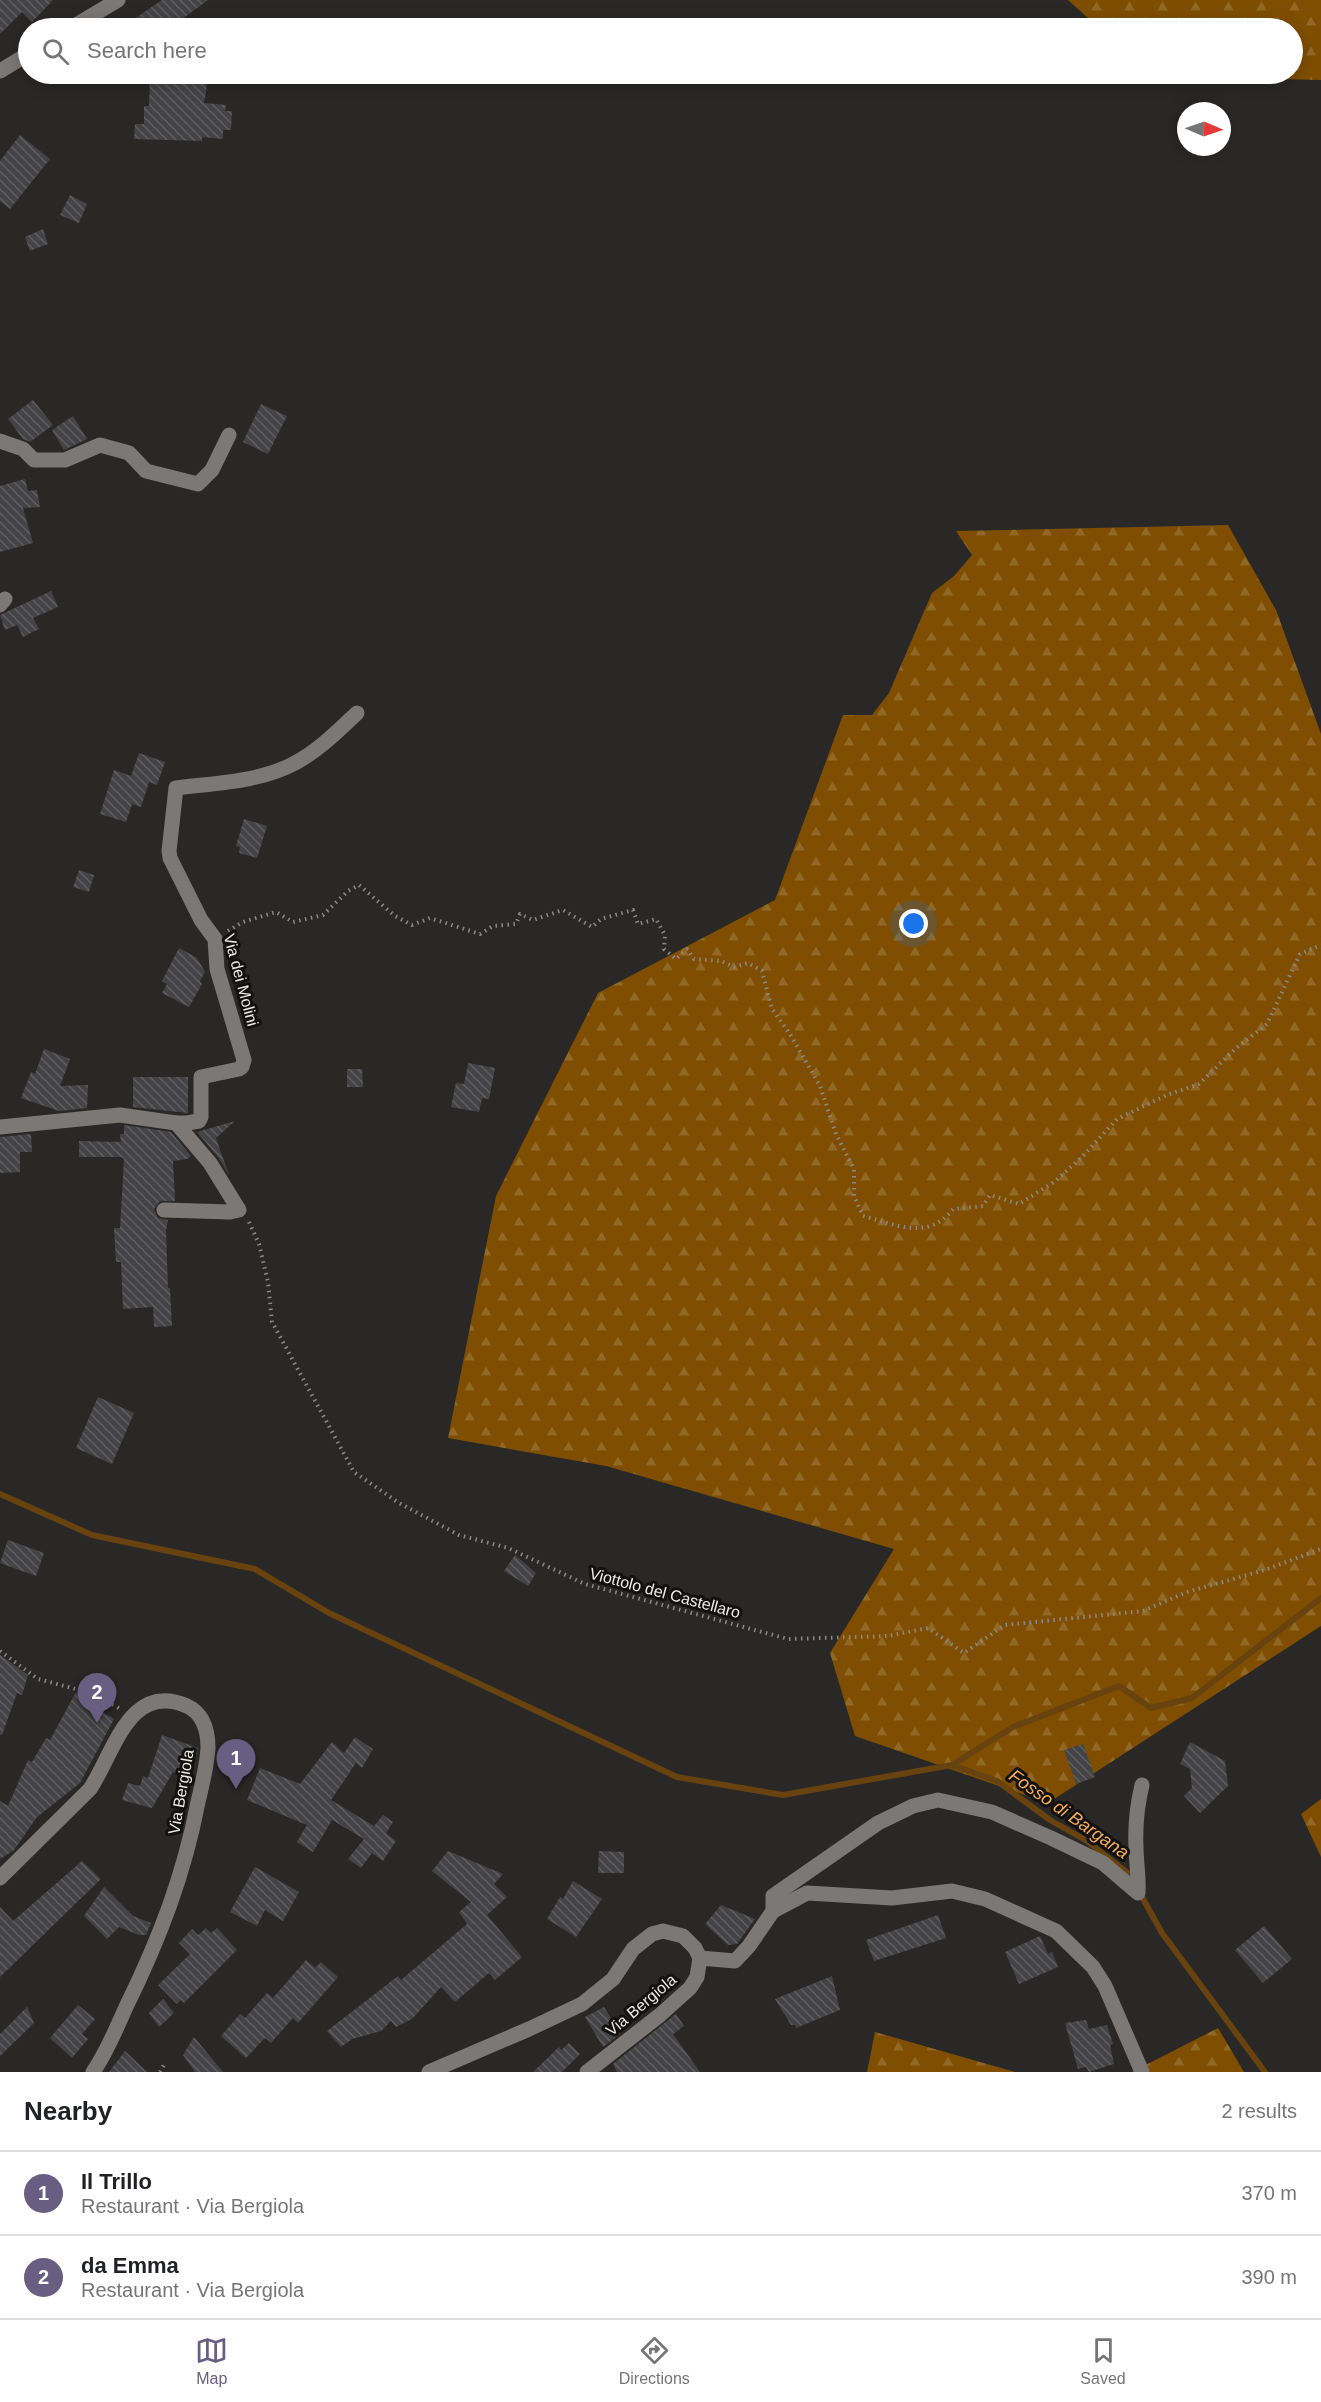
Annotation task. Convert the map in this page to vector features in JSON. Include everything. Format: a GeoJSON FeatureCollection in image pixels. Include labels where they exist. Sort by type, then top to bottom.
{"type":"FeatureCollection","features":[{"type":"Feature","properties":{"kind":"street"},"geometry":{"type":"LineString","coordinates":[[88,18],[118,0]]}},
{"type":"Feature","properties":{"kind":"street"},"geometry":{"type":"LineString","coordinates":[[0,70],[18,60]]}},
{"type":"Feature","properties":{"kind":"street"},"geometry":{"type":"LineString","coordinates":[[0,441],[22,450],[34,460],[65,460],[100,445],[129,453],[146,471],[198,484],[212,470],[229,435]]}},
{"type":"Feature","properties":{"kind":"street","name":"Via dei Molini"},"geometry":{"type":"LineString","coordinates":[[0,1127],[120,1115],[176,1123],[199,1120],[201,1117],[201,1077],[239,1070],[243,1064],[232,1016],[217,969],[214,939],[201,920],[170,858],[176,788],[249,779],[294,764],[334,735],[357,713]]}},
{"type":"Feature","properties":{"kind":"street"},"geometry":{"type":"LineString","coordinates":[[164,1210],[230,1212],[239,1210],[210,1163],[176,1123]]}},
{"type":"Feature","properties":{"kind":"street","name":"Via Bergiola"},"geometry":{"type":"LineString","coordinates":[[1,1879],[27,1849],[90,1789],[125,1725],[133,1715],[154,1701],[174,1702],[187,1706],[200,1715],[204,1722],[208,1749],[183,1871],[149,1960],[93,2072]]}},
{"type":"Feature","properties":{"kind":"street"},"geometry":{"type":"LineString","coordinates":[[773,1911],[772,1896],[878,1823],[914,1806],[938,1800],[992,1812],[1051,1838],[1103,1863],[1138,1893],[1136,1810],[1142,1785]]}},
{"type":"Feature","properties":{"kind":"street"},"geometry":{"type":"LineString","coordinates":[[429,2072],[529,2030],[582,2004],[613,1979],[633,1949],[642,1940],[657,1932],[663,1930],[683,1936],[695,1948],[700,1958],[735,1961],[749,1946],[773,1911],[807,1893],[892,1898],[952,1891],[985,1899],[1056,1931],[1093,1967],[1105,1986],[1142,2072]]}},
{"type":"Feature","properties":{"kind":"street","name":"Via Bergiola"},"geometry":{"type":"LineString","coordinates":[[587,2072],[683,1995],[697,1977],[700,1958]]}},
{"type":"Feature","properties":{"kind":"path"},"geometry":{"type":"LineString","coordinates":[[214,939],[243,922],[276,912],[293,922],[322,915],[348,891],[359,885],[396,916],[412,925],[430,918],[480,934],[494,926],[516,924],[520,914],[533,920],[563,910],[592,927],[601,919],[633,910],[638,924],[656,919],[665,934],[664,949],[676,959],[687,949],[694,959],[721,961],[734,967],[748,963],[762,971],[772,1009],[790,1034],[820,1086],[836,1134],[854,1168],[854,1196],[863,1216],[900,1226],[927,1228],[944,1220],[953,1209],[983,1206],[990,1195],[1019,1204],[1054,1182],[1082,1158],[1117,1119],[1167,1095],[1199,1084],[1235,1049],[1267,1024],[1300,954],[1321,945]]}},
{"type":"Feature","properties":{"kind":"path","name":"Viottolo del Castellaro"},"geometry":{"type":"LineString","coordinates":[[239,1210],[250,1223],[260,1244],[273,1323],[354,1472],[399,1503],[459,1535],[508,1548],[585,1584],[788,1639],[888,1636],[927,1628],[964,1653],[1005,1625],[1143,1611],[1187,1592],[1264,1570],[1321,1549]]}},
{"type":"Feature","properties":{"kind":"path"},"geometry":{"type":"LineString","coordinates":[[0,1651],[38,1679],[87,1692],[133,1715]]}},
{"type":"Feature","properties":{"kind":"path"},"geometry":{"type":"LineString","coordinates":[[160,2072],[165,2063]]}},
{"type":"Feature","properties":{"kind":"green space"},"geometry":{"type":"Polygon","coordinates":[[[1068,0],[1321,0],[1321,80],[1303,80],[1303,18],[1088,18],[1068,0]]]}},
{"type":"Feature","properties":{"kind":"green space"},"geometry":{"type":"Polygon","coordinates":[[[1228,525],[1276,610],[1321,734],[1321,1626],[1048,1803],[855,1736],[830,1653],[894,1549],[606,1466],[448,1438],[496,1196],[598,993],[775,900],[843,715],[872,715],[889,693],[932,593],[954,576],[972,555],[956,531],[1228,525]]]}},
{"type":"Feature","properties":{"kind":"green space"},"geometry":{"type":"Polygon","coordinates":[[[1321,1799],[1321,1857],[1301,1814],[1321,1799]]]}},
{"type":"Feature","properties":{"kind":"green space"},"geometry":{"type":"Polygon","coordinates":[[[1218,2028],[1244,2072],[1132,2072],[1218,2028]]]}},
{"type":"Feature","properties":{"kind":"green space"},"geometry":{"type":"Polygon","coordinates":[[[875,2032],[1015,2072],[867,2072],[875,2032]]]}},
{"type":"Feature","properties":{"kind":"building"},"geometry":{"type":"Polygon","coordinates":[[[0,0],[53,0],[36,18],[28,18],[22,12],[0,34],[0,0]]]}},
{"type":"Feature","properties":{"kind":"building"},"geometry":{"type":"Polygon","coordinates":[[[162,0],[208,0],[184,18],[136,18],[162,0]]]}},
{"type":"Feature","properties":{"kind":"building"},"geometry":{"type":"Polygon","coordinates":[[[150,84],[207,84],[204,103],[226,105],[225,111],[232,111],[231,130],[223,130],[223,139],[202,137],[202,141],[134,139],[135,124],[144,124],[144,106],[149,106],[150,84]]]}},
{"type":"Feature","properties":{"kind":"building"},"geometry":{"type":"Polygon","coordinates":[[[20,135],[50,159],[10,209],[0,201],[0,161],[20,135]]]}},
{"type":"Feature","properties":{"kind":"building"},"geometry":{"type":"Polygon","coordinates":[[[70,195],[87,204],[79,223],[60,215],[70,195]]]}},
{"type":"Feature","properties":{"kind":"building"},"geometry":{"type":"Polygon","coordinates":[[[43,229],[48,244],[30,251],[25,237],[43,229]]]}},
{"type":"Feature","properties":{"kind":"building"},"geometry":{"type":"Polygon","coordinates":[[[33,400],[53,425],[30,442],[23,439],[8,419],[33,400]]]}},
{"type":"Feature","properties":{"kind":"building"},"geometry":{"type":"Polygon","coordinates":[[[261,404],[287,416],[268,454],[243,442],[261,404]]]}},
{"type":"Feature","properties":{"kind":"building"},"geometry":{"type":"Polygon","coordinates":[[[73,416],[87,439],[64,450],[52,430],[73,416]]]}},
{"type":"Feature","properties":{"kind":"building"},"geometry":{"type":"Polygon","coordinates":[[[25,479],[28,491],[37,490],[40,507],[23,508],[33,543],[0,552],[0,486],[25,479]]]}},
{"type":"Feature","properties":{"kind":"building"},"geometry":{"type":"Polygon","coordinates":[[[51,591],[58,607],[33,618],[39,629],[23,637],[17,625],[5,630],[0,615],[51,591]]]}},
{"type":"Feature","properties":{"kind":"building"},"geometry":{"type":"Polygon","coordinates":[[[139,753],[165,762],[157,785],[149,782],[141,807],[132,804],[126,822],[100,814],[114,770],[131,776],[139,753]]]}},
{"type":"Feature","properties":{"kind":"building"},"geometry":{"type":"Polygon","coordinates":[[[244,819],[267,826],[257,858],[239,853],[240,847],[236,846],[244,819]]]}},
{"type":"Feature","properties":{"kind":"building"},"geometry":{"type":"Polygon","coordinates":[[[79,870],[94,875],[89,892],[73,887],[79,870]]]}},
{"type":"Feature","properties":{"kind":"building"},"geometry":{"type":"Polygon","coordinates":[[[179,948],[197,958],[205,972],[200,981],[202,984],[189,1007],[162,993],[167,984],[162,981],[179,948]]]}},
{"type":"Feature","properties":{"kind":"building"},"geometry":{"type":"Polygon","coordinates":[[[44,1049],[70,1059],[60,1086],[88,1085],[87,1108],[59,1111],[21,1098],[31,1072],[35,1074],[44,1049]]]}},
{"type":"Feature","properties":{"kind":"building"},"geometry":{"type":"Polygon","coordinates":[[[468,1063],[495,1068],[489,1099],[482,1098],[479,1112],[451,1107],[456,1083],[464,1084],[468,1063]]]}},
{"type":"Feature","properties":{"kind":"building"},"geometry":{"type":"Polygon","coordinates":[[[347,1069],[362,1069],[363,1087],[347,1087],[347,1069]]]}},
{"type":"Feature","properties":{"kind":"building"},"geometry":{"type":"Polygon","coordinates":[[[133,1077],[188,1077],[188,1113],[133,1107],[133,1077]]]}},
{"type":"Feature","properties":{"kind":"building"},"geometry":{"type":"Polygon","coordinates":[[[235,1121],[216,1138],[229,1175],[218,1157],[197,1132],[235,1121]]]}},
{"type":"Feature","properties":{"kind":"building"},"geometry":{"type":"Polygon","coordinates":[[[124,1125],[171,1132],[191,1156],[187,1159],[173,1161],[175,1201],[160,1201],[154,1209],[158,1218],[168,1220],[166,1230],[168,1288],[170,1288],[172,1326],[154,1327],[153,1307],[123,1309],[121,1262],[116,1262],[114,1228],[120,1228],[124,1159],[121,1157],[79,1157],[79,1141],[121,1142],[120,1134],[124,1134],[124,1125]]]}},
{"type":"Feature","properties":{"kind":"building"},"geometry":{"type":"Polygon","coordinates":[[[31,1134],[32,1152],[20,1152],[20,1172],[0,1173],[0,1137],[31,1134]]]}},
{"type":"Feature","properties":{"kind":"building"},"geometry":{"type":"Polygon","coordinates":[[[98,1397],[134,1413],[112,1464],[76,1448],[98,1397]]]}},
{"type":"Feature","properties":{"kind":"building"},"geometry":{"type":"Polygon","coordinates":[[[8,1540],[44,1553],[36,1576],[0,1563],[8,1540]]]}},
{"type":"Feature","properties":{"kind":"building"},"geometry":{"type":"Polygon","coordinates":[[[515,1555],[536,1573],[528,1586],[504,1571],[515,1555]]]}},
{"type":"Feature","properties":{"kind":"building"},"geometry":{"type":"Polygon","coordinates":[[[0,1655],[28,1675],[22,1695],[17,1693],[2,1735],[0,1735],[0,1655]]]}},
{"type":"Feature","properties":{"kind":"building"},"geometry":{"type":"Polygon","coordinates":[[[76,1692],[100,1705],[98,1709],[114,1719],[80,1783],[37,1817],[14,1850],[0,1859],[0,1801],[8,1806],[28,1760],[32,1762],[46,1738],[50,1740],[76,1692]]]}},
{"type":"Feature","properties":{"kind":"building"},"geometry":{"type":"Polygon","coordinates":[[[162,1735],[198,1748],[190,1777],[173,1772],[152,1808],[122,1800],[128,1783],[140,1786],[143,1776],[148,1778],[162,1735]]]}},
{"type":"Feature","properties":{"kind":"building"},"geometry":{"type":"Polygon","coordinates":[[[355,1737],[373,1749],[362,1768],[356,1763],[331,1800],[374,1826],[383,1815],[393,1822],[386,1833],[396,1841],[383,1861],[372,1853],[361,1868],[348,1859],[364,1839],[332,1820],[313,1852],[297,1842],[307,1825],[247,1800],[260,1768],[300,1784],[332,1742],[344,1753],[355,1737]]]}},
{"type":"Feature","properties":{"kind":"building"},"geometry":{"type":"Polygon","coordinates":[[[1190,1742],[1225,1761],[1228,1786],[1200,1813],[1184,1796],[1192,1788],[1190,1769],[1180,1764],[1190,1742]]]}},
{"type":"Feature","properties":{"kind":"building"},"geometry":{"type":"Polygon","coordinates":[[[1083,1744],[1095,1777],[1076,1784],[1064,1750],[1083,1744]]]}},
{"type":"Feature","properties":{"kind":"building"},"geometry":{"type":"Polygon","coordinates":[[[448,1851],[503,1874],[494,1884],[507,1897],[487,1915],[522,1957],[495,1980],[489,1973],[455,2002],[441,1987],[412,2019],[396,2027],[391,2021],[381,2031],[352,2039],[341,2047],[327,2031],[398,1976],[401,1980],[467,1924],[459,1912],[471,1902],[432,1871],[448,1851]]]}},
{"type":"Feature","properties":{"kind":"building"},"geometry":{"type":"Polygon","coordinates":[[[599,1851],[624,1852],[624,1873],[598,1873],[599,1851]]]}},
{"type":"Feature","properties":{"kind":"building"},"geometry":{"type":"Polygon","coordinates":[[[82,1861],[101,1879],[0,1977],[0,1907],[13,1921],[82,1861]]]}},
{"type":"Feature","properties":{"kind":"building"},"geometry":{"type":"Polygon","coordinates":[[[255,1867],[299,1892],[283,1921],[265,1910],[257,1926],[230,1912],[255,1867]]]}},
{"type":"Feature","properties":{"kind":"building"},"geometry":{"type":"Polygon","coordinates":[[[573,1881],[602,1899],[576,1937],[547,1919],[560,1897],[563,1899],[573,1881]]]}},
{"type":"Feature","properties":{"kind":"building"},"geometry":{"type":"Polygon","coordinates":[[[104,1887],[133,1916],[151,1923],[146,1935],[139,1935],[119,1927],[107,1939],[84,1916],[104,1887]]]}},
{"type":"Feature","properties":{"kind":"building"},"geometry":{"type":"Polygon","coordinates":[[[721,1905],[755,1919],[737,1944],[728,1945],[705,1924],[721,1905]]]}},
{"type":"Feature","properties":{"kind":"building"},"geometry":{"type":"Polygon","coordinates":[[[938,1915],[946,1938],[874,1961],[866,1940],[938,1915]]]}},
{"type":"Feature","properties":{"kind":"building"},"geometry":{"type":"Polygon","coordinates":[[[1264,1926],[1292,1959],[1263,1983],[1235,1950],[1264,1926]]]}},
{"type":"Feature","properties":{"kind":"building"},"geometry":{"type":"Polygon","coordinates":[[[206,1928],[211,1933],[217,1928],[237,1950],[184,2003],[181,2000],[177,2004],[158,1985],[190,1954],[179,1943],[192,1929],[198,1935],[206,1928]]]}},
{"type":"Feature","properties":{"kind":"building"},"geometry":{"type":"Polygon","coordinates":[[[1040,1936],[1048,1954],[1052,1952],[1058,1967],[1019,1984],[1005,1952],[1040,1936]]]}},
{"type":"Feature","properties":{"kind":"building"},"geometry":{"type":"Polygon","coordinates":[[[306,1960],[315,1968],[321,1962],[338,1977],[298,2023],[293,2018],[271,2043],[265,2038],[246,2058],[221,2036],[240,2014],[245,2018],[267,1993],[273,1998],[306,1960]]]}},
{"type":"Feature","properties":{"kind":"building"},"geometry":{"type":"Polygon","coordinates":[[[832,1976],[840,2010],[796,2028],[795,2025],[791,2025],[775,1999],[832,1976]]]}},
{"type":"Feature","properties":{"kind":"building"},"geometry":{"type":"Polygon","coordinates":[[[163,1999],[174,2013],[159,2027],[149,2013],[163,1999]]]}},
{"type":"Feature","properties":{"kind":"building"},"geometry":{"type":"Polygon","coordinates":[[[78,2005],[95,2019],[82,2034],[88,2039],[72,2058],[50,2038],[78,2005]]]}},
{"type":"Feature","properties":{"kind":"building"},"geometry":{"type":"Polygon","coordinates":[[[27,2007],[34,2023],[0,2056],[0,2034],[27,2007]]]}},
{"type":"Feature","properties":{"kind":"building"},"geometry":{"type":"Polygon","coordinates":[[[604,2007],[620,2034],[603,2047],[585,2017],[604,2007]]]}},
{"type":"Feature","properties":{"kind":"building"},"geometry":{"type":"Polygon","coordinates":[[[676,2014],[684,2026],[673,2034],[700,2072],[617,2072],[613,2064],[676,2014]]]}},
{"type":"Feature","properties":{"kind":"building"},"geometry":{"type":"Polygon","coordinates":[[[1086,2020],[1089,2029],[1107,2025],[1113,2044],[1110,2045],[1114,2064],[1089,2072],[1086,2067],[1078,2069],[1065,2023],[1086,2020]]]}},
{"type":"Feature","properties":{"kind":"building"},"geometry":{"type":"Polygon","coordinates":[[[194,2037],[223,2072],[195,2072],[183,2055],[194,2037]]]}},
{"type":"Feature","properties":{"kind":"building"},"geometry":{"type":"Polygon","coordinates":[[[569,2043],[580,2054],[562,2072],[533,2072],[559,2047],[561,2050],[569,2043]]]}},
{"type":"Feature","properties":{"kind":"building"},"geometry":{"type":"Polygon","coordinates":[[[125,2051],[147,2072],[109,2072],[125,2051]]]}},
{"type":"Feature","properties":{"kind":"waterway"},"geometry":{"type":"LineString","coordinates":[[0,1494],[92,1535],[255,1569],[329,1613],[677,1777],[783,1795],[952,1765],[1013,1727],[1119,1686],[1151,1708],[1192,1698],[1321,1598]]}},
{"type":"Feature","properties":{"kind":"waterway","name":"Fosso di Bargana"},"geometry":{"type":"LineString","coordinates":[[952,1765],[997,1781],[1050,1820],[1087,1841],[1133,1877]]}},
{"type":"Feature","properties":{"kind":"waterway","name":"Fosso di Bargana"},"geometry":{"type":"LineString","coordinates":[[1142,1897],[1162,1933],[1265,2072]]}},
{"type":"Feature","properties":{"kind":"place","name":"da Emma"},"geometry":{"type":"Point","coordinates":[97,1723]}},
{"type":"Feature","properties":{"kind":"place","name":"Il Trillo"},"geometry":{"type":"Point","coordinates":[236,1789]}}]}
